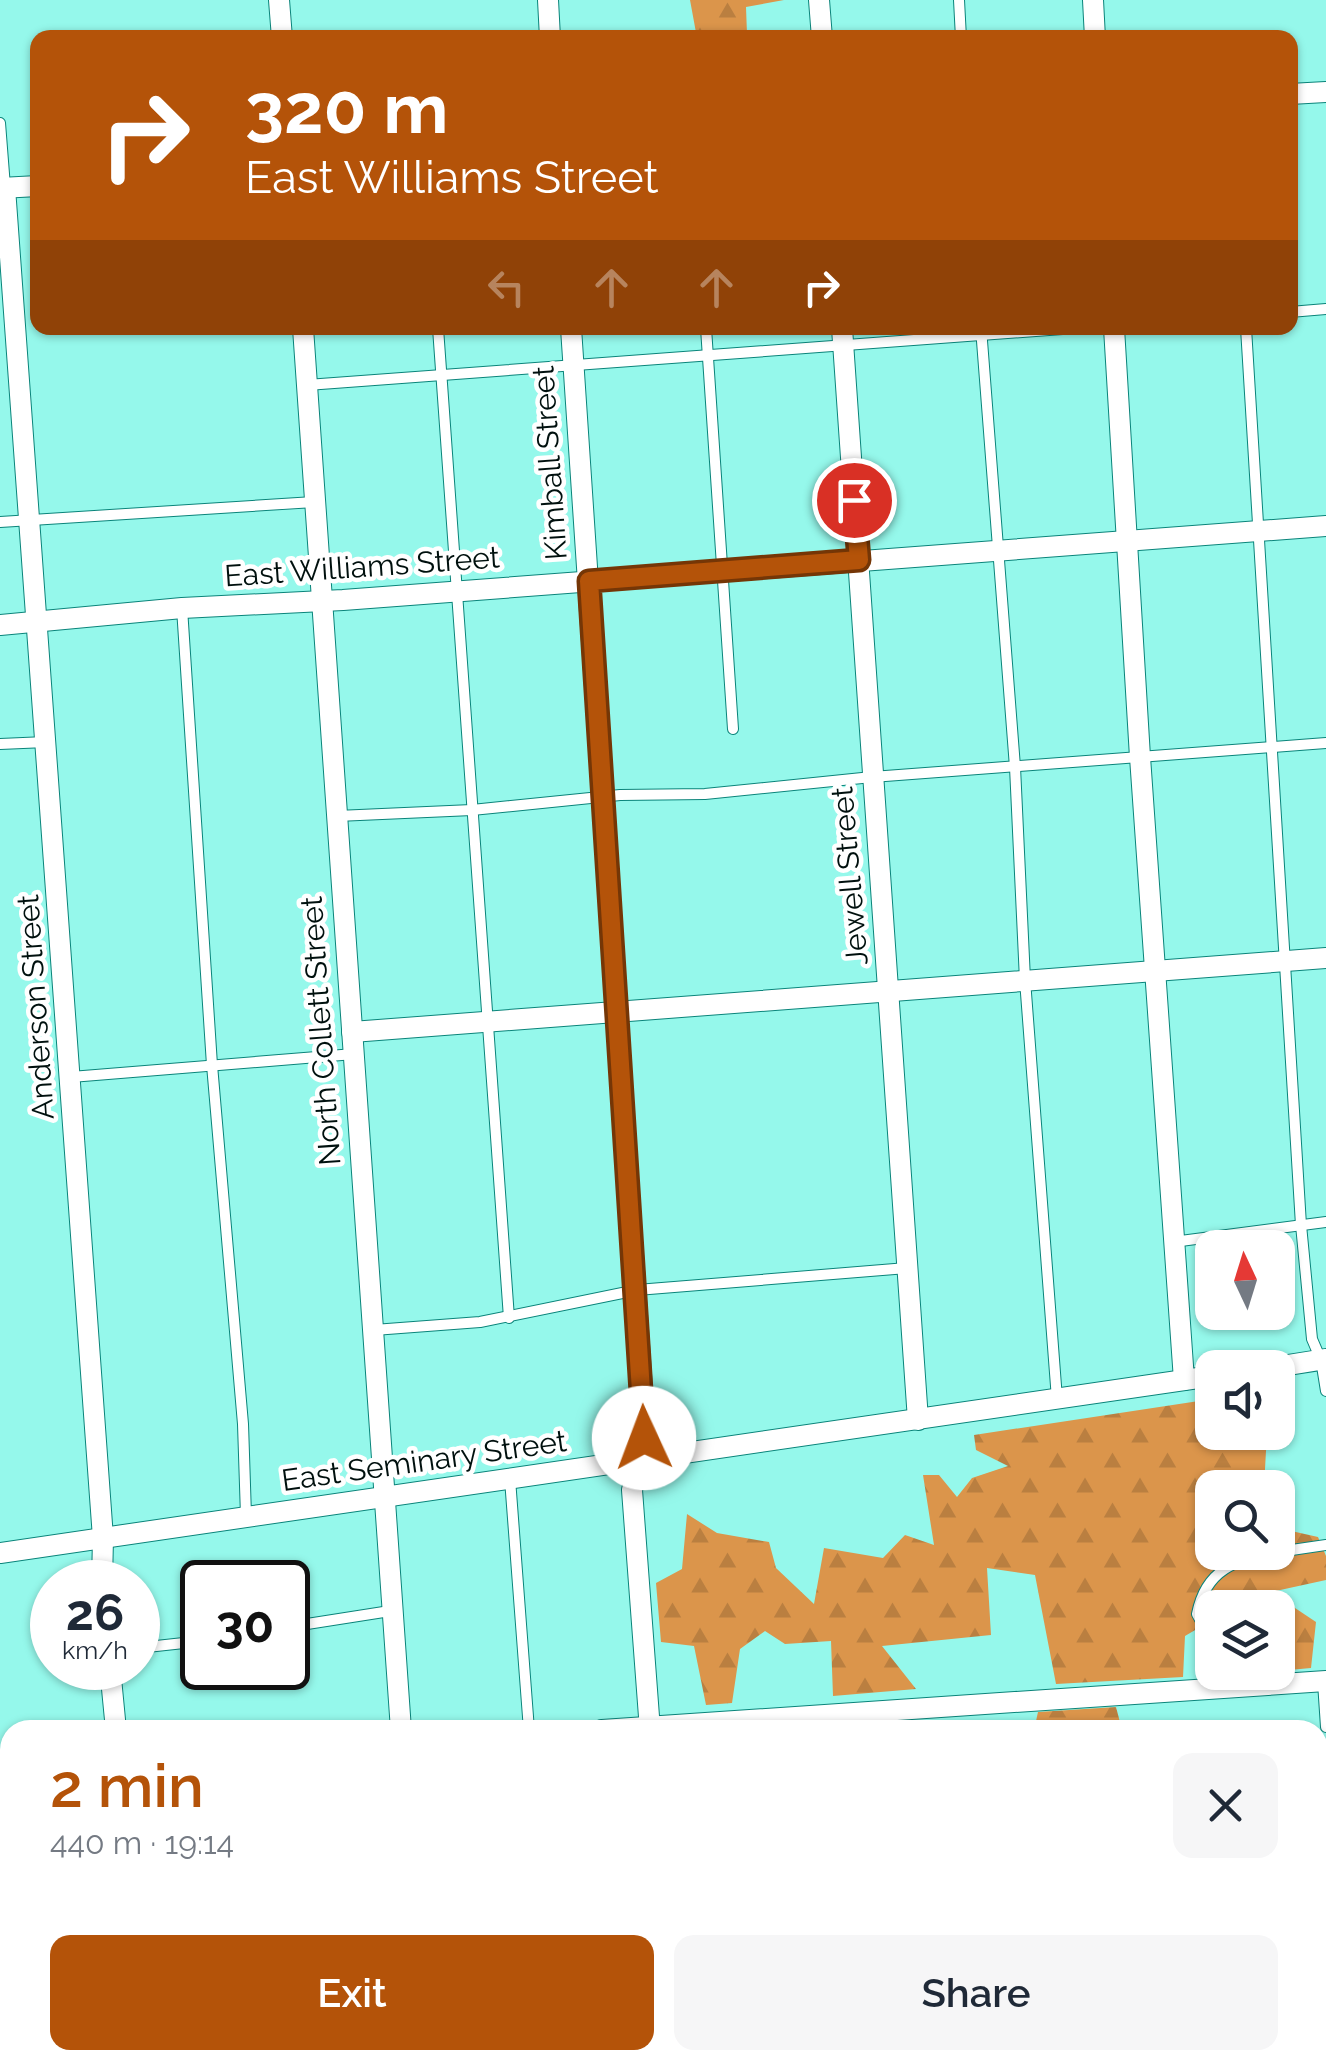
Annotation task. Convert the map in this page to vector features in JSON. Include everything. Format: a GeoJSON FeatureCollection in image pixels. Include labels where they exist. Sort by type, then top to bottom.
{"type":"FeatureCollection","features":[{"type":"Feature","properties":{"kind":"street"},"geometry":{"type":"LineString","coordinates":[[279,0],[281,30]]}},
{"type":"Feature","properties":{"kind":"street"},"geometry":{"type":"LineString","coordinates":[[548,0],[550,30]]}},
{"type":"Feature","properties":{"kind":"street"},"geometry":{"type":"LineString","coordinates":[[819,0],[821,30]]}},
{"type":"Feature","properties":{"kind":"street"},"geometry":{"type":"LineString","coordinates":[[1093,0],[1095,30]]}},
{"type":"Feature","properties":{"kind":"street"},"geometry":{"type":"LineString","coordinates":[[1298,94],[1326,92]]}},
{"type":"Feature","properties":{"kind":"street"},"geometry":{"type":"LineString","coordinates":[[2,188],[30,186]]}},
{"type":"Feature","properties":{"kind":"street","name":"Anderson Street"},"geometry":{"type":"LineString","coordinates":[[2,188],[48,742],[102,1560]]}},
{"type":"Feature","properties":{"kind":"street","name":"North Collett Street"},"geometry":{"type":"LineString","coordinates":[[303,335],[400,1720]]}},
{"type":"Feature","properties":{"kind":"street","name":"Kimball Street"},"geometry":{"type":"LineString","coordinates":[[572,335],[645,1434],[632,1490],[649,1720]]}},
{"type":"Feature","properties":{"kind":"street"},"geometry":{"type":"LineString","coordinates":[[1114,335],[1184,1380]]}},
{"type":"Feature","properties":{"kind":"street","name":"Jewell Street"},"geometry":{"type":"LineString","coordinates":[[843,336],[918,1420]]}},
{"type":"Feature","properties":{"kind":"street","name":"East Williams Street"},"geometry":{"type":"LineString","coordinates":[[0,625],[182,608],[1326,526]]}},
{"type":"Feature","properties":{"kind":"street"},"geometry":{"type":"LineString","coordinates":[[353,1043],[486,1022],[1326,958]]}},
{"type":"Feature","properties":{"kind":"street"},"geometry":{"type":"LineString","coordinates":[[1295,1364],[1323,1359]]}},
{"type":"Feature","properties":{"kind":"street","name":"East Seminary Street"},"geometry":{"type":"LineString","coordinates":[[0,1553],[1195,1378]]}},
{"type":"Feature","properties":{"kind":"street"},"geometry":{"type":"LineString","coordinates":[[765,1720],[1324,1681]]}},
{"type":"Feature","properties":{"kind":"street"},"geometry":{"type":"LineString","coordinates":[[112,1690],[115,1720]]}},
{"type":"Feature","properties":{"kind":"lane"},"geometry":{"type":"LineString","coordinates":[[958,0],[960,30]]}},
{"type":"Feature","properties":{"kind":"lane"},"geometry":{"type":"LineString","coordinates":[[0,123],[2,188]]}},
{"type":"Feature","properties":{"kind":"lane"},"geometry":{"type":"LineString","coordinates":[[1298,311],[1326,309]]}},
{"type":"Feature","properties":{"kind":"lane"},"geometry":{"type":"LineString","coordinates":[[439,335],[509,1318]]}},
{"type":"Feature","properties":{"kind":"lane"},"geometry":{"type":"LineString","coordinates":[[707,335],[733,730]]}},
{"type":"Feature","properties":{"kind":"lane"},"geometry":{"type":"LineString","coordinates":[[307,385],[574,367],[871,335]]}},
{"type":"Feature","properties":{"kind":"lane"},"geometry":{"type":"LineString","coordinates":[[981,335],[1058,1399]]}},
{"type":"Feature","properties":{"kind":"lane"},"geometry":{"type":"LineString","coordinates":[[1246,335],[1301,1225],[1312,1339],[1323,1359],[1326,1391]]}},
{"type":"Feature","properties":{"kind":"lane"},"geometry":{"type":"LineString","coordinates":[[0,522],[314,502]]}},
{"type":"Feature","properties":{"kind":"lane"},"geometry":{"type":"LineString","coordinates":[[182,608],[212,1065],[243,1424],[246,1516]]}},
{"type":"Feature","properties":{"kind":"lane"},"geometry":{"type":"LineString","coordinates":[[0,744],[48,742]]}},
{"type":"Feature","properties":{"kind":"lane"},"geometry":{"type":"LineString","coordinates":[[336,816],[472,810],[603,796],[705,794],[1326,743]]}},
{"type":"Feature","properties":{"kind":"lane"},"geometry":{"type":"LineString","coordinates":[[71,1077],[212,1065],[353,1043]]}},
{"type":"Feature","properties":{"kind":"lane"},"geometry":{"type":"LineString","coordinates":[[1173,1242],[1326,1222]]}},
{"type":"Feature","properties":{"kind":"lane"},"geometry":{"type":"LineString","coordinates":[[372,1330],[509,1318],[636,1290],[908,1268]]}},
{"type":"Feature","properties":{"kind":"lane"},"geometry":{"type":"LineString","coordinates":[[510,1478],[527,1720]]}},
{"type":"Feature","properties":{"kind":"lane"},"geometry":{"type":"LineString","coordinates":[[1295,1549],[1326,1545]]}},
{"type":"Feature","properties":{"kind":"lane"},"geometry":{"type":"LineString","coordinates":[[1206,1590],[1222,1570]]}},
{"type":"Feature","properties":{"kind":"lane"},"geometry":{"type":"LineString","coordinates":[[310,1624],[390,1611]]}},
{"type":"Feature","properties":{"kind":"lane"},"geometry":{"type":"LineString","coordinates":[[1324,1681],[1326,1720]]}},
{"type":"Feature","properties":{"kind":"green space"},"geometry":{"type":"Polygon","coordinates":[[[690,0],[784,0],[746,7],[747,30],[696,30],[690,0]]]}},
{"type":"Feature","properties":{"kind":"green space"},"geometry":{"type":"Polygon","coordinates":[[[1195,1402],[1195,1450],[1266,1450],[1265,1470],[1195,1470],[1195,1570],[1295,1570],[1295,1532],[1318,1537],[1326,1556],[1326,1580],[1280,1590],[1195,1590],[1195,1630],[1185,1636],[1183,1677],[1056,1684],[1035,1575],[987,1568],[991,1635],[882,1646],[916,1689],[833,1696],[831,1641],[785,1644],[765,1631],[740,1649],[732,1703],[706,1705],[694,1646],[661,1642],[656,1583],[682,1569],[687,1514],[717,1533],[769,1542],[776,1568],[814,1604],[824,1548],[883,1558],[905,1535],[934,1545],[923,1475],[939,1475],[957,1497],[972,1478],[1008,1466],[976,1450],[974,1435],[1195,1402]]]}},
{"type":"Feature","properties":{"kind":"green space"},"geometry":{"type":"Polygon","coordinates":[[[1295,1608],[1316,1622],[1311,1668],[1295,1669],[1295,1608]]]}},
{"type":"Feature","properties":{"kind":"green space"},"geometry":{"type":"Polygon","coordinates":[[[1116,1707],[1119,1720],[1036,1720],[1038,1712],[1116,1707]]]}},
{"type":"Feature","properties":{"kind":"route"},"geometry":{"type":"LineString","coordinates":[[644,1438],[589,581],[859,560],[854,500]]}}]}
